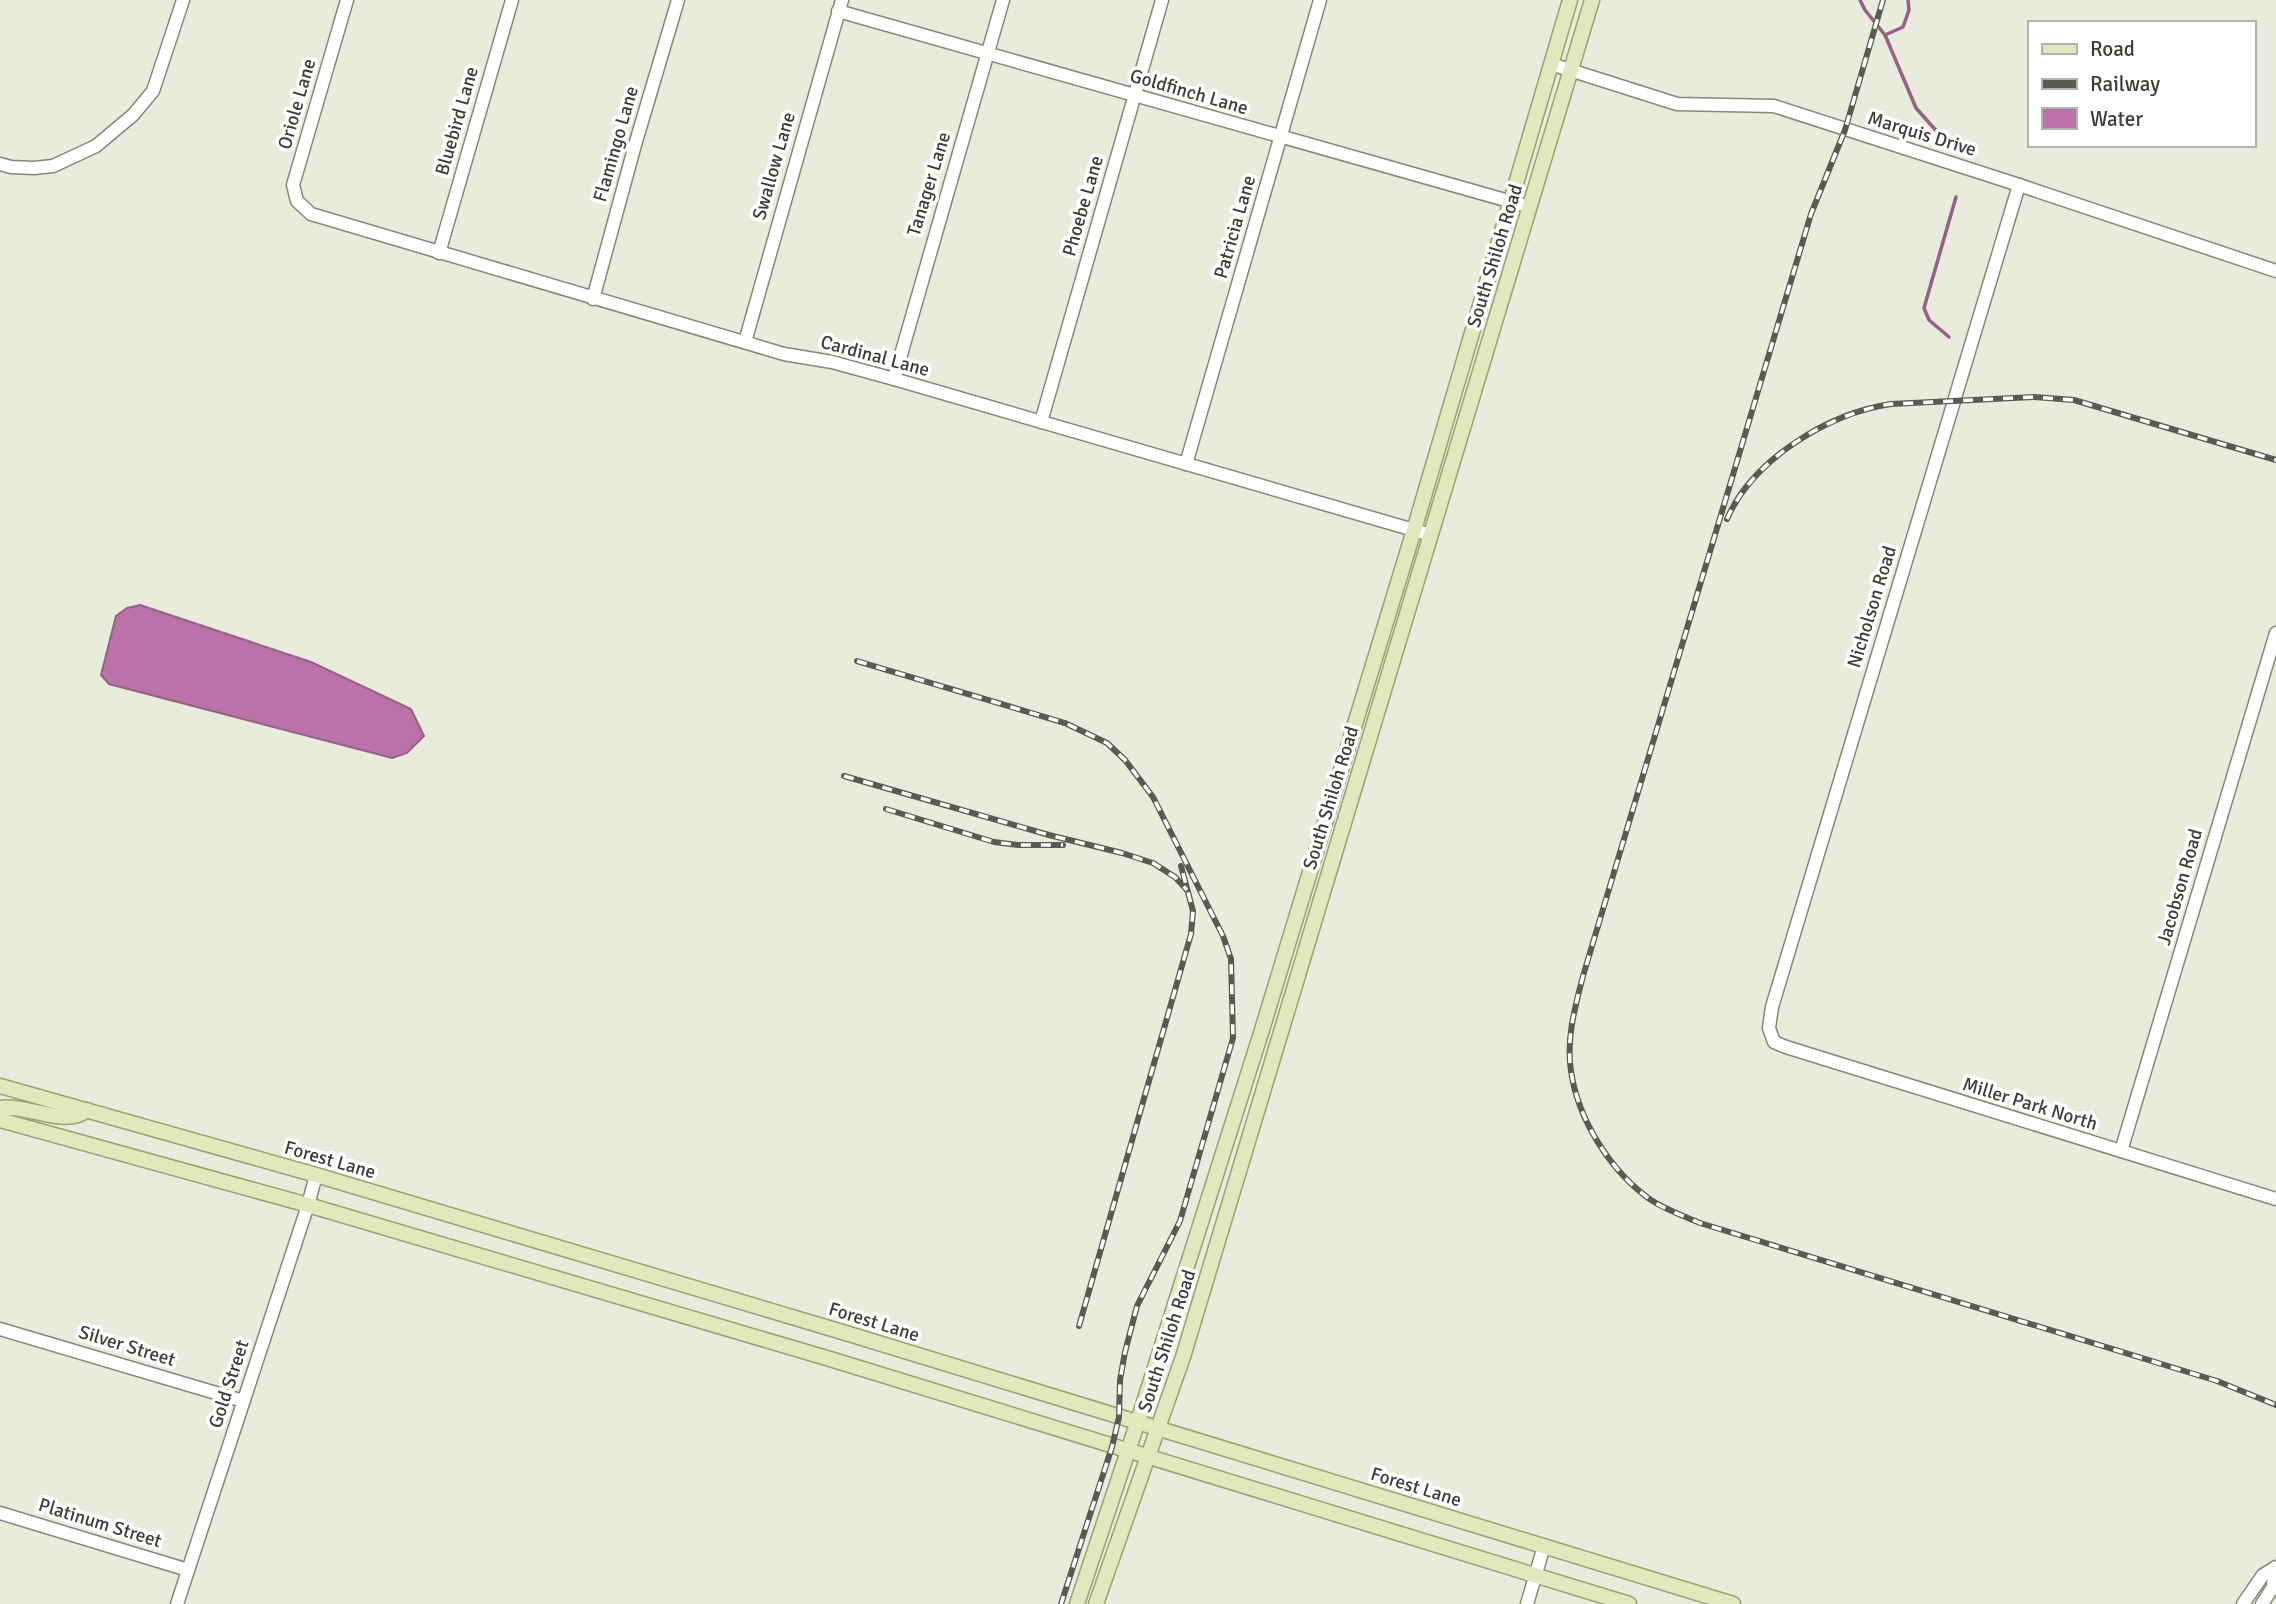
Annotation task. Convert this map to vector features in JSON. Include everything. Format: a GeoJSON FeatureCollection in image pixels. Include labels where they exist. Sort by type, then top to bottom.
{"type":"FeatureCollection","features":[{"type":"Feature","properties":{"kind":"main road","name":"South Shiloh Road"},"geometry":{"type":"LineString","coordinates":[[1077,1604],[1138,1422],[1261,1033],[1414,530],[1570,0]]}},
{"type":"Feature","properties":{"kind":"main road","name":"South Shiloh Road"},"geometry":{"type":"LineString","coordinates":[[1096,1604],[1183,1357],[1592,0]]}},
{"type":"Feature","properties":{"kind":"main road","name":"Forest Lane"},"geometry":{"type":"LineString","coordinates":[[0,1086],[316,1175],[1159,1427],[1544,1546],[1695,1599],[1733,1604]]}},
{"type":"Feature","properties":{"kind":"main road"},"geometry":{"type":"LineString","coordinates":[[0,1108],[13,1106],[70,1118],[87,1111]]}},
{"type":"Feature","properties":{"kind":"main road"},"geometry":{"type":"LineString","coordinates":[[0,1120],[308,1205],[830,1359],[1629,1604]]}},
{"type":"Feature","properties":{"kind":"street"},"geometry":{"type":"LineString","coordinates":[[0,164],[34,168],[53,166],[96,146],[133,115],[153,91],[183,0]]}},
{"type":"Feature","properties":{"kind":"street","name":"Oriole Lane"},"geometry":{"type":"LineString","coordinates":[[311,214],[297,201],[293,186],[347,0]]}},
{"type":"Feature","properties":{"kind":"street","name":"Bluebird Lane"},"geometry":{"type":"LineString","coordinates":[[439,253],[512,0]]}},
{"type":"Feature","properties":{"kind":"street","name":"Flamingo Lane"},"geometry":{"type":"LineString","coordinates":[[593,299],[678,0]]}},
{"type":"Feature","properties":{"kind":"street","name":"Tanager Lane"},"geometry":{"type":"LineString","coordinates":[[894,379],[1003,0]]}},
{"type":"Feature","properties":{"kind":"street","name":"Phoebe Lane"},"geometry":{"type":"LineString","coordinates":[[1041,422],[1162,0]]}},
{"type":"Feature","properties":{"kind":"street","name":"Patricia Lane"},"geometry":{"type":"LineString","coordinates":[[1186,464],[1320,0]]}},
{"type":"Feature","properties":{"kind":"street","name":"Goldfinch Lane"},"geometry":{"type":"LineString","coordinates":[[840,6],[1135,96],[1530,207]]}},
{"type":"Feature","properties":{"kind":"street","name":"Swallow Lane"},"geometry":{"type":"LineString","coordinates":[[745,342],[840,6]]}},
{"type":"Feature","properties":{"kind":"street","name":"Marquis Drive"},"geometry":{"type":"LineString","coordinates":[[1551,64],[1676,104],[1774,106],[2276,271]]}},
{"type":"Feature","properties":{"kind":"street","name":"Nicholson Road"},"geometry":{"type":"LineString","coordinates":[[1774,1042],[1769,1028],[1772,1007],[2019,185]]}},
{"type":"Feature","properties":{"kind":"street","name":"Cardinal Lane"},"geometry":{"type":"LineString","coordinates":[[311,214],[784,354],[832,362],[894,379],[1431,535]]}},
{"type":"Feature","properties":{"kind":"street","name":"Jacobson Road"},"geometry":{"type":"LineString","coordinates":[[2122,1151],[2276,633]]}},
{"type":"Feature","properties":{"kind":"street","name":"Miller Park North"},"geometry":{"type":"LineString","coordinates":[[1774,1042],[1916,1089],[2276,1199]]}},
{"type":"Feature","properties":{"kind":"street","name":"Gold Street"},"geometry":{"type":"LineString","coordinates":[[177,1604],[316,1175]]}},
{"type":"Feature","properties":{"kind":"street","name":"Silver Street"},"geometry":{"type":"LineString","coordinates":[[0,1329],[243,1401]]}},
{"type":"Feature","properties":{"kind":"street","name":"Platinum Street"},"geometry":{"type":"LineString","coordinates":[[0,1513],[188,1570]]}},
{"type":"Feature","properties":{"kind":"street"},"geometry":{"type":"LineString","coordinates":[[1527,1604],[1544,1546]]}},
{"type":"Feature","properties":{"kind":"street"},"geometry":{"type":"LineString","coordinates":[[2243,1604],[2263,1575],[2275,1569]]}},
{"type":"Feature","properties":{"kind":"street"},"geometry":{"type":"LineString","coordinates":[[2262,1604],[2273,1587],[2275,1569]]}},
{"type":"Feature","properties":{"kind":"water"},"geometry":{"type":"Polygon","coordinates":[[[140,605],[311,662],[411,709],[424,736],[407,753],[392,758],[109,684],[101,675],[116,616],[127,608],[140,605]]]}},
{"type":"Feature","properties":{"kind":"waterway"},"geometry":{"type":"LineString","coordinates":[[1860,0],[1885,35],[1916,108],[1948,144]]}},
{"type":"Feature","properties":{"kind":"waterway"},"geometry":{"type":"LineString","coordinates":[[1885,35],[1903,27],[1909,10],[1908,0]]}},
{"type":"Feature","properties":{"kind":"waterway"},"geometry":{"type":"LineString","coordinates":[[1949,337],[1929,320],[1924,308],[1956,197]]}},
{"type":"Feature","properties":{"kind":"railway"},"geometry":{"type":"LineString","coordinates":[[1883,0],[1845,130],[1811,214],[1583,976],[1570,1035],[1571,1071],[1575,1089],[1589,1126],[1610,1160],[1636,1188],[1669,1210],[1700,1223],[2217,1381],[2276,1405]]}},
{"type":"Feature","properties":{"kind":"railway"},"geometry":{"type":"LineString","coordinates":[[1727,519],[1739,497],[1755,477],[1796,442],[1843,417],[1891,404],[2034,397],[2074,400],[2276,460]]}},
{"type":"Feature","properties":{"kind":"railway"},"geometry":{"type":"LineString","coordinates":[[857,661],[1065,723],[1107,743],[1125,760],[1153,797],[1223,936],[1231,959],[1233,1038],[1180,1221],[1137,1306],[1120,1380],[1119,1417],[1112,1447],[1061,1604]]}},
{"type":"Feature","properties":{"kind":"railway"},"geometry":{"type":"LineString","coordinates":[[844,776],[1153,863],[1175,877],[1187,890]]}},
{"type":"Feature","properties":{"kind":"railway"},"geometry":{"type":"LineString","coordinates":[[886,809],[994,842],[1063,845]]}},
{"type":"Feature","properties":{"kind":"railway"},"geometry":{"type":"LineString","coordinates":[[1079,1326],[1191,934],[1193,911],[1181,866]]}}]}
